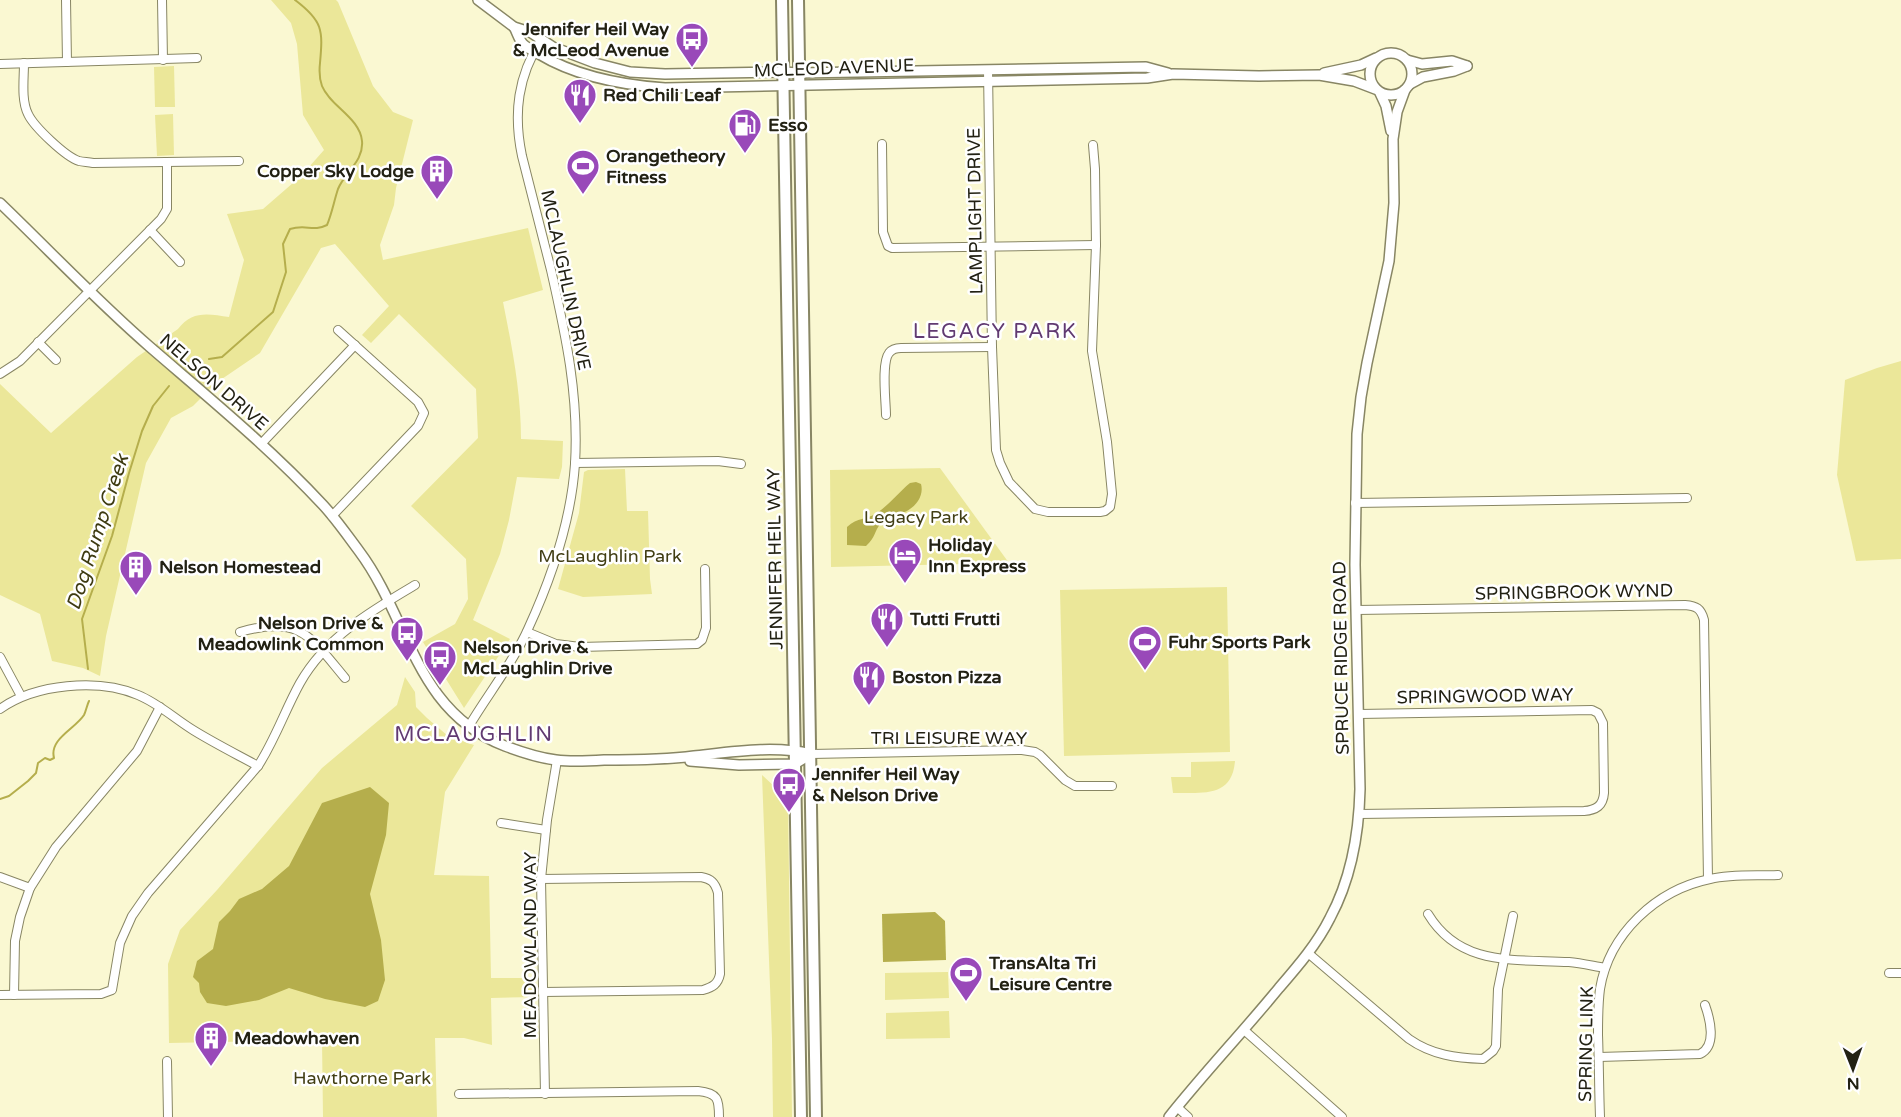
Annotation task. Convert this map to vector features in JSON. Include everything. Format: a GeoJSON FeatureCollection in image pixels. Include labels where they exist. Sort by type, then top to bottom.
{"type":"FeatureCollection","features":[{"type":"Feature","properties":{"kind":"main road","name":"JENNIFER HEIL WAY"},"geometry":{"type":"LineString","coordinates":[[782,0],[801,1117]]}},
{"type":"Feature","properties":{"kind":"main road","name":"JENNIFER HEIL WAY"},"geometry":{"type":"LineString","coordinates":[[798,0],[816,1117]]}},
{"type":"Feature","properties":{"kind":"street"},"geometry":{"type":"LineString","coordinates":[[66,0],[67,62]]}},
{"type":"Feature","properties":{"kind":"street"},"geometry":{"type":"LineString","coordinates":[[162,0],[163,60]]}},
{"type":"Feature","properties":{"kind":"street","name":"MCLEOD AVENUE"},"geometry":{"type":"LineString","coordinates":[[478,0],[514,27],[530,32],[541,40],[576,56],[630,72],[665,74],[783,72],[799,79],[988,81],[1147,78],[1173,74],[1319,75],[1354,81],[1378,91]]}},
{"type":"Feature","properties":{"kind":"street","name":"MCLEOD AVENUE"},"geometry":{"type":"LineString","coordinates":[[514,27],[524,44],[548,59],[581,72],[636,86],[689,89],[783,87],[799,79],[988,70],[1146,67],[1173,74]]}},
{"type":"Feature","properties":{"kind":"street","name":"MCLAUGHLIN DRIVE"},"geometry":{"type":"LineString","coordinates":[[469,726],[527,632],[548,584],[560,547],[575,463],[575,403],[571,362],[517,129],[517,107],[525,70],[541,40]]}},
{"type":"Feature","properties":{"kind":"street"},"geometry":{"type":"LineString","coordinates":[[1394,53],[1407,60],[1422,64],[1452,61],[1467,66],[1423,77],[1391,96],[1378,91],[1369,75],[1376,58],[1383,54],[1394,53]]}},
{"type":"Feature","properties":{"kind":"street"},"geometry":{"type":"LineString","coordinates":[[0,64],[197,58]]}},
{"type":"Feature","properties":{"kind":"street","name":"MCLEOD AVENUE"},"geometry":{"type":"LineString","coordinates":[[1319,75],[1347,69],[1376,58]]}},
{"type":"Feature","properties":{"kind":"street"},"geometry":{"type":"LineString","coordinates":[[1407,60],[1412,74],[1407,87]]}},
{"type":"Feature","properties":{"kind":"street"},"geometry":{"type":"LineString","coordinates":[[24,63],[25,99],[28,113],[38,127],[78,161],[93,163],[239,161]]}},
{"type":"Feature","properties":{"kind":"street","name":"LAMPLIGHT DRIVE"},"geometry":{"type":"LineString","coordinates":[[988,70],[992,347],[996,450],[1009,482],[1027,502],[1040,511],[1105,511],[1112,502],[1111,472],[1092,351],[1096,245],[1093,145]]}},
{"type":"Feature","properties":{"kind":"street","name":"SPRUCE RIDGE ROAD"},"geometry":{"type":"LineString","coordinates":[[1169,1117],[1308,953],[1330,919],[1351,861],[1359,814],[1355,503],[1357,434],[1361,397],[1386,279],[1394,203],[1393,140],[1397,112],[1407,87]]}},
{"type":"Feature","properties":{"kind":"street","name":"SPRUCE RIDGE ROAD"},"geometry":{"type":"LineString","coordinates":[[1378,91],[1386,105],[1393,140]]}},
{"type":"Feature","properties":{"kind":"street"},"geometry":{"type":"LineString","coordinates":[[882,144],[883,232],[888,246],[896,249],[1096,245]]}},
{"type":"Feature","properties":{"kind":"street"},"geometry":{"type":"LineString","coordinates":[[0,374],[20,361],[161,219],[167,208],[167,162]]}},
{"type":"Feature","properties":{"kind":"street","name":"NELSON DRIVE"},"geometry":{"type":"LineString","coordinates":[[0,203],[136,334],[261,444],[332,516],[363,557],[389,600],[412,655],[427,681],[446,705],[469,726],[501,745],[557,760],[667,759],[739,765],[795,764]]}},
{"type":"Feature","properties":{"kind":"street"},"geometry":{"type":"LineString","coordinates":[[150,230],[180,262]]}},
{"type":"Feature","properties":{"kind":"street"},"geometry":{"type":"LineString","coordinates":[[332,516],[418,426],[424,412],[418,402],[338,330]]}},
{"type":"Feature","properties":{"kind":"street"},"geometry":{"type":"LineString","coordinates":[[38,342],[56,360]]}},
{"type":"Feature","properties":{"kind":"street"},"geometry":{"type":"LineString","coordinates":[[261,444],[355,345]]}},
{"type":"Feature","properties":{"kind":"street"},"geometry":{"type":"LineString","coordinates":[[886,415],[885,365],[889,352],[895,348],[992,347]]}},
{"type":"Feature","properties":{"kind":"street"},"geometry":{"type":"LineString","coordinates":[[575,463],[718,461],[741,464]]}},
{"type":"Feature","properties":{"kind":"street"},"geometry":{"type":"LineString","coordinates":[[1355,503],[1687,498]]}},
{"type":"Feature","properties":{"kind":"street"},"geometry":{"type":"LineString","coordinates":[[527,632],[556,644],[580,647],[697,644],[705,634],[706,628],[705,569]]}},
{"type":"Feature","properties":{"kind":"street"},"geometry":{"type":"LineString","coordinates":[[0,995],[101,994],[112,990],[120,943],[132,915],[148,893],[258,766],[301,683],[324,651],[357,621],[415,585]]}},
{"type":"Feature","properties":{"kind":"street","name":"SPRINGBROOK WYND"},"geometry":{"type":"LineString","coordinates":[[1356,610],[1684,605],[1699,609],[1704,620],[1708,879]]}},
{"type":"Feature","properties":{"kind":"street"},"geometry":{"type":"LineString","coordinates":[[240,632],[262,627],[291,627],[307,635],[324,651],[345,678]]}},
{"type":"Feature","properties":{"kind":"street"},"geometry":{"type":"LineString","coordinates":[[0,657],[21,696]]}},
{"type":"Feature","properties":{"kind":"street"},"geometry":{"type":"LineString","coordinates":[[0,709],[21,696],[58,687],[105,687],[136,694],[160,707],[195,732],[258,766]]}},
{"type":"Feature","properties":{"kind":"street"},"geometry":{"type":"LineString","coordinates":[[14,995],[15,941],[30,888],[41,867],[56,847],[137,751],[160,707]]}},
{"type":"Feature","properties":{"kind":"street","name":"SPRINGWOOD WAY"},"geometry":{"type":"LineString","coordinates":[[1359,714],[1593,710],[1598,713],[1603,723],[1604,793],[1599,807],[1584,811],[1359,814]]}},
{"type":"Feature","properties":{"kind":"street","name":"NELSON DRIVE"},"geometry":{"type":"LineString","coordinates":[[667,759],[735,752],[795,750],[811,754]]}},
{"type":"Feature","properties":{"kind":"street","name":"TRI LEISURE WAY"},"geometry":{"type":"LineString","coordinates":[[811,754],[1022,750],[1040,755],[1065,780],[1076,786],[1112,786]]}},
{"type":"Feature","properties":{"kind":"street"},"geometry":{"type":"LineString","coordinates":[[795,764],[811,754]]}},
{"type":"Feature","properties":{"kind":"street","name":"MEADOWLAND WAY"},"geometry":{"type":"LineString","coordinates":[[545,1094],[541,879],[557,760]]}},
{"type":"Feature","properties":{"kind":"street"},"geometry":{"type":"LineString","coordinates":[[501,822],[546,830]]}},
{"type":"Feature","properties":{"kind":"street","name":"SPRING LINK"},"geometry":{"type":"LineString","coordinates":[[1600,1117],[1600,990],[1605,968],[1622,937],[1644,911],[1689,885],[1723,876],[1778,875]]}},
{"type":"Feature","properties":{"kind":"street"},"geometry":{"type":"LineString","coordinates":[[0,877],[30,888]]}},
{"type":"Feature","properties":{"kind":"street"},"geometry":{"type":"LineString","coordinates":[[541,879],[708,878],[714,882],[718,893],[720,974],[716,984],[703,990],[543,992]]}},
{"type":"Feature","properties":{"kind":"street"},"geometry":{"type":"LineString","coordinates":[[1428,914],[1436,929],[1448,939],[1465,950],[1484,956],[1571,962],[1605,968]]}},
{"type":"Feature","properties":{"kind":"street"},"geometry":{"type":"LineString","coordinates":[[1308,953],[1421,1047],[1447,1056],[1484,1059],[1493,1052],[1496,1046],[1497,998],[1513,916]]}},
{"type":"Feature","properties":{"kind":"street"},"geometry":{"type":"LineString","coordinates":[[1889,973],[1901,973]]}},
{"type":"Feature","properties":{"kind":"street"},"geometry":{"type":"LineString","coordinates":[[1599,1057],[1700,1054],[1705,1051],[1710,1040],[1710,1021],[1705,1005]]}},
{"type":"Feature","properties":{"kind":"street"},"geometry":{"type":"LineString","coordinates":[[1244,1030],[1342,1117]]}},
{"type":"Feature","properties":{"kind":"street"},"geometry":{"type":"LineString","coordinates":[[167,1060],[168,1117]]}},
{"type":"Feature","properties":{"kind":"street"},"geometry":{"type":"LineString","coordinates":[[459,1094],[707,1092],[715,1095],[718,1101],[719,1117]]}},
{"type":"Feature","properties":{"kind":"street"},"geometry":{"type":"LineString","coordinates":[[1177,1107],[1188,1117]]}},
{"type":"Feature","properties":{"kind":"green space"},"geometry":{"type":"Polygon","coordinates":[[[271,0],[336,0],[373,86],[393,112],[413,120],[394,205],[380,245],[383,260],[528,228],[543,290],[503,302],[518,387],[521,439],[563,441],[562,467],[559,479],[517,477],[500,554],[473,620],[510,639],[464,708],[423,642],[455,624],[468,599],[466,559],[411,506],[478,438],[476,389],[399,314],[371,343],[362,335],[389,306],[335,244],[321,248],[260,353],[216,383],[193,406],[171,418],[146,463],[106,636],[100,676],[83,668],[52,661],[40,614],[0,595],[0,384],[51,433],[137,357],[189,319],[208,314],[229,317],[244,260],[227,214],[263,209],[301,176],[324,150],[303,115],[297,44],[291,23],[271,0]]]}},
{"type":"Feature","properties":{"kind":"green space"},"geometry":{"type":"Polygon","coordinates":[[[174,66],[175,107],[155,107],[154,67],[174,66]]]}},
{"type":"Feature","properties":{"kind":"green space"},"geometry":{"type":"Polygon","coordinates":[[[173,114],[174,155],[157,156],[155,115],[173,114]]]}},
{"type":"Feature","properties":{"kind":"green space"},"geometry":{"type":"Polygon","coordinates":[[[1901,361],[1901,559],[1856,561],[1837,475],[1845,380],[1901,361]]]}},
{"type":"Feature","properties":{"kind":"green space","name":"Legacy Park"},"geometry":{"type":"Polygon","coordinates":[[[940,468],[1009,563],[831,567],[830,470],[940,468]]]}},
{"type":"Feature","properties":{"kind":"green space","name":"McLaughlin Park"},"geometry":{"type":"Polygon","coordinates":[[[625,469],[627,511],[648,511],[652,594],[583,597],[558,589],[579,513],[584,472],[625,469]]]}},
{"type":"Feature","properties":{"kind":"green space","name":"Fuhr Sports Park"},"geometry":{"type":"Polygon","coordinates":[[[1227,587],[1230,752],[1064,756],[1060,590],[1227,587]]]}},
{"type":"Feature","properties":{"kind":"green space","name":"Hawthorne Park"},"geometry":{"type":"Polygon","coordinates":[[[405,677],[415,692],[416,707],[427,718],[448,736],[474,745],[445,792],[434,875],[489,876],[491,978],[532,978],[534,997],[491,998],[492,1045],[464,1038],[435,1038],[437,1117],[323,1117],[322,1040],[169,1043],[168,964],[180,930],[322,768],[397,705],[405,677]]]}},
{"type":"Feature","properties":{"kind":"green space"},"geometry":{"type":"Polygon","coordinates":[[[1235,761],[1233,773],[1221,788],[1204,792],[1173,793],[1171,777],[1191,777],[1191,762],[1235,761]]]}},
{"type":"Feature","properties":{"kind":"green space"},"geometry":{"type":"Polygon","coordinates":[[[762,775],[788,799],[792,1117],[773,1117],[762,775]]]}},
{"type":"Feature","properties":{"kind":"green space"},"geometry":{"type":"Polygon","coordinates":[[[948,972],[949,998],[885,1000],[885,973],[948,972]]]}},
{"type":"Feature","properties":{"kind":"green space"},"geometry":{"type":"Polygon","coordinates":[[[949,1011],[950,1038],[886,1039],[886,1013],[949,1011]]]}},
{"type":"Feature","properties":{"kind":"shaded area"},"geometry":{"type":"Polygon","coordinates":[[[910,483],[921,484],[921,492],[914,506],[884,520],[866,546],[847,545],[847,527],[877,513],[910,483]]]}},
{"type":"Feature","properties":{"kind":"shaded area"},"geometry":{"type":"Polygon","coordinates":[[[370,787],[389,803],[386,835],[370,894],[381,940],[385,980],[378,1001],[365,1007],[325,999],[289,988],[259,1000],[226,1006],[207,1003],[200,992],[199,983],[193,977],[197,961],[213,949],[219,922],[239,899],[262,889],[289,866],[322,803],[370,787]]]}},
{"type":"Feature","properties":{"kind":"shaded area"},"geometry":{"type":"Polygon","coordinates":[[[935,912],[945,921],[946,960],[883,962],[882,914],[935,912]]]}},
{"type":"Feature","properties":{"kind":"waterway","name":"Dog Rump Creek"},"geometry":{"type":"LineString","coordinates":[[209,359],[222,357],[273,312],[286,272],[283,244],[290,229],[318,228],[327,225],[338,189],[360,155],[362,148],[360,133],[356,126],[331,100],[322,86],[319,75],[321,34],[316,20],[295,0]]}},
{"type":"Feature","properties":{"kind":"waterway","name":"Dog Rump Creek"},"geometry":{"type":"LineString","coordinates":[[88,669],[82,619],[112,536],[142,431],[153,406],[169,386]]}},
{"type":"Feature","properties":{"kind":"waterway","name":"Dog Rump Creek"},"geometry":{"type":"LineString","coordinates":[[0,799],[9,796],[28,781],[36,773],[38,763],[45,758],[50,760],[54,758],[55,745],[84,715],[89,701]]}},
{"type":"Feature","properties":{"kind":"place","name":"Jennifer Heil Way & McLeod Avenue"},"geometry":{"type":"Point","coordinates":[692,68]}},
{"type":"Feature","properties":{"kind":"place","name":"Red Chili Leaf"},"geometry":{"type":"Point","coordinates":[580,124]}},
{"type":"Feature","properties":{"kind":"place","name":"Esso"},"geometry":{"type":"Point","coordinates":[745,154]}},
{"type":"Feature","properties":{"kind":"place","name":"Orangetheory Fitness"},"geometry":{"type":"Point","coordinates":[583,195]}},
{"type":"Feature","properties":{"kind":"place","name":"Copper Sky Lodge"},"geometry":{"type":"Point","coordinates":[437,200]}},
{"type":"Feature","properties":{"kind":"place","name":"Holiday Inn Express"},"geometry":{"type":"Point","coordinates":[905,584]}},
{"type":"Feature","properties":{"kind":"place","name":"Nelson Homestead"},"geometry":{"type":"Point","coordinates":[136,596]}},
{"type":"Feature","properties":{"kind":"place","name":"Tutti Frutti"},"geometry":{"type":"Point","coordinates":[887,648]}},
{"type":"Feature","properties":{"kind":"place","name":"Nelson Drive & Meadowlink Common"},"geometry":{"type":"Point","coordinates":[407,662]}},
{"type":"Feature","properties":{"kind":"place","name":"Fuhr Sports Park"},"geometry":{"type":"Point","coordinates":[1145,671]}},
{"type":"Feature","properties":{"kind":"place","name":"Nelson Drive & McLaughlin Drive"},"geometry":{"type":"Point","coordinates":[440,686]}},
{"type":"Feature","properties":{"kind":"place","name":"Boston Pizza"},"geometry":{"type":"Point","coordinates":[869,706]}},
{"type":"Feature","properties":{"kind":"place","name":"Jennifer Heil Way & Nelson Drive"},"geometry":{"type":"Point","coordinates":[789,813]}},
{"type":"Feature","properties":{"kind":"place","name":"TransAlta Tri Leisure Centre"},"geometry":{"type":"Point","coordinates":[966,1002]}},
{"type":"Feature","properties":{"kind":"place","name":"Meadowhaven"},"geometry":{"type":"Point","coordinates":[211,1067]}},
{"type":"Feature","properties":{"kind":"district","name":"LEGACY PARK"},"geometry":{"type":"Point","coordinates":[995,331]}},
{"type":"Feature","properties":{"kind":"district","name":"MCLAUGHLIN"},"geometry":{"type":"Point","coordinates":[474,734]}}]}
